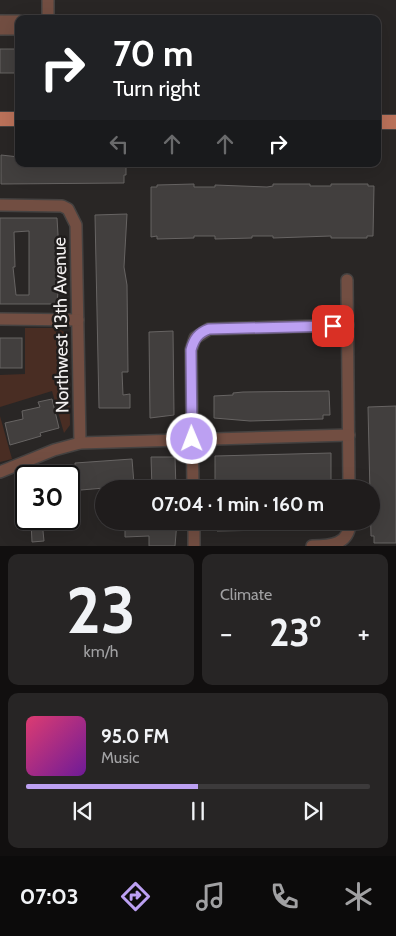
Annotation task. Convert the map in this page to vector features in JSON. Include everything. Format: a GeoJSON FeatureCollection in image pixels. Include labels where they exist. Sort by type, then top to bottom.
{"type":"FeatureCollection","features":[{"type":"Feature","properties":{"kind":"main road"},"geometry":{"type":"LineString","coordinates":[[0,119],[15,119]]}},
{"type":"Feature","properties":{"kind":"main road"},"geometry":{"type":"LineString","coordinates":[[381,122],[396,122]]}},
{"type":"Feature","properties":{"kind":"street"},"geometry":{"type":"LineString","coordinates":[[48,0],[48,15]]}},
{"type":"Feature","properties":{"kind":"street"},"geometry":{"type":"LineString","coordinates":[[0,21],[15,21]]}},
{"type":"Feature","properties":{"kind":"street"},"geometry":{"type":"LineString","coordinates":[[0,29],[15,29]]}},
{"type":"Feature","properties":{"kind":"street","name":"Northwest 13th Avenue"},"geometry":{"type":"LineString","coordinates":[[0,205],[56,205],[68,209],[76,225],[80,443]]}},
{"type":"Feature","properties":{"kind":"street"},"geometry":{"type":"LineString","coordinates":[[347,280],[350,480]]}},
{"type":"Feature","properties":{"kind":"street"},"geometry":{"type":"LineString","coordinates":[[0,320],[78,320]]}},
{"type":"Feature","properties":{"kind":"street"},"geometry":{"type":"LineString","coordinates":[[193,480],[191,350],[195,338],[209,329],[348,325]]}},
{"type":"Feature","properties":{"kind":"street"},"geometry":{"type":"LineString","coordinates":[[20,465],[54,450],[80,443],[349,436]]}},
{"type":"Feature","properties":{"kind":"street"},"geometry":{"type":"LineString","coordinates":[[0,472],[15,467]]}},
{"type":"Feature","properties":{"kind":"street"},"geometry":{"type":"LineString","coordinates":[[194,530],[194,546]]}},
{"type":"Feature","properties":{"kind":"street"},"geometry":{"type":"LineString","coordinates":[[312,546],[333,546],[345,538],[347,530]]}},
{"type":"Feature","properties":{"kind":"shaded area"},"geometry":{"type":"Polygon","coordinates":[[[25,328],[57,328],[66,333],[68,338],[70,425],[64,433],[52,391],[0,407],[0,375],[25,374],[25,328]]]}},
{"type":"Feature","properties":{"kind":"shaded area"},"geometry":{"type":"Polygon","coordinates":[[[0,416],[12,459],[0,462],[0,416]]]}},
{"type":"Feature","properties":{"kind":"building"},"geometry":{"type":"Polygon","coordinates":[[[0,49],[15,49],[15,73],[0,73],[0,49]]]}},
{"type":"Feature","properties":{"kind":"building"},"geometry":{"type":"Polygon","coordinates":[[[1,155],[15,157],[15,167],[126,167],[124,183],[1,184],[1,155]]]}},
{"type":"Feature","properties":{"kind":"building"},"geometry":{"type":"Polygon","coordinates":[[[194,184],[194,187],[215,187],[215,185],[267,187],[273,186],[273,184],[331,186],[331,184],[368,184],[368,186],[374,186],[373,236],[367,236],[367,238],[331,238],[331,236],[273,238],[273,236],[252,236],[252,238],[215,239],[215,236],[157,239],[157,236],[151,237],[151,187],[157,187],[157,185],[194,184]]]}},
{"type":"Feature","properties":{"kind":"building"},"geometry":{"type":"Polygon","coordinates":[[[127,214],[124,267],[127,285],[128,372],[122,372],[123,395],[130,394],[130,408],[99,408],[95,215],[127,214]]]}},
{"type":"Feature","properties":{"kind":"building"},"geometry":{"type":"Polygon","coordinates":[[[0,218],[57,218],[60,267],[57,304],[0,304],[0,218]],[[29,231],[14,232],[15,267],[13,267],[16,295],[29,295],[29,231]]]}},
{"type":"Feature","properties":{"kind":"building"},"geometry":{"type":"Polygon","coordinates":[[[173,331],[174,415],[150,418],[149,332],[173,331]]]}},
{"type":"Feature","properties":{"kind":"building"},"geometry":{"type":"Polygon","coordinates":[[[0,338],[22,338],[22,368],[0,368],[0,338]]]}},
{"type":"Feature","properties":{"kind":"building"},"geometry":{"type":"Polygon","coordinates":[[[329,391],[330,415],[323,415],[323,419],[250,421],[214,418],[214,396],[233,395],[233,393],[243,392],[329,391]]]}},
{"type":"Feature","properties":{"kind":"building"},"geometry":{"type":"Polygon","coordinates":[[[52,399],[59,428],[40,433],[41,436],[10,445],[5,423],[23,419],[22,411],[40,407],[38,402],[52,399]]]}},
{"type":"Feature","properties":{"kind":"building"},"geometry":{"type":"Polygon","coordinates":[[[396,406],[396,543],[374,543],[374,536],[371,536],[371,530],[380,530],[380,480],[370,480],[368,407],[396,406]]]}},
{"type":"Feature","properties":{"kind":"building"},"geometry":{"type":"Polygon","coordinates":[[[331,453],[331,480],[215,480],[215,456],[331,453]]]}},
{"type":"Feature","properties":{"kind":"building"},"geometry":{"type":"Polygon","coordinates":[[[151,457],[175,457],[176,480],[152,480],[151,457]]]}},
{"type":"Feature","properties":{"kind":"building"},"geometry":{"type":"Polygon","coordinates":[[[132,459],[134,480],[95,480],[95,489],[80,490],[80,465],[75,465],[75,463],[132,459]]]}},
{"type":"Feature","properties":{"kind":"building"},"geometry":{"type":"Polygon","coordinates":[[[31,530],[43,530],[44,541],[32,542],[31,530]]]}},
{"type":"Feature","properties":{"kind":"building"},"geometry":{"type":"Polygon","coordinates":[[[125,530],[176,530],[175,546],[149,546],[149,536],[125,537],[125,530]]]}},
{"type":"Feature","properties":{"kind":"building"},"geometry":{"type":"Polygon","coordinates":[[[217,530],[271,530],[217,531],[217,530]]]}},
{"type":"Feature","properties":{"kind":"route"},"geometry":{"type":"LineString","coordinates":[[192,439],[191,350],[195,338],[201,332],[209,329],[333,326]]}}]}
